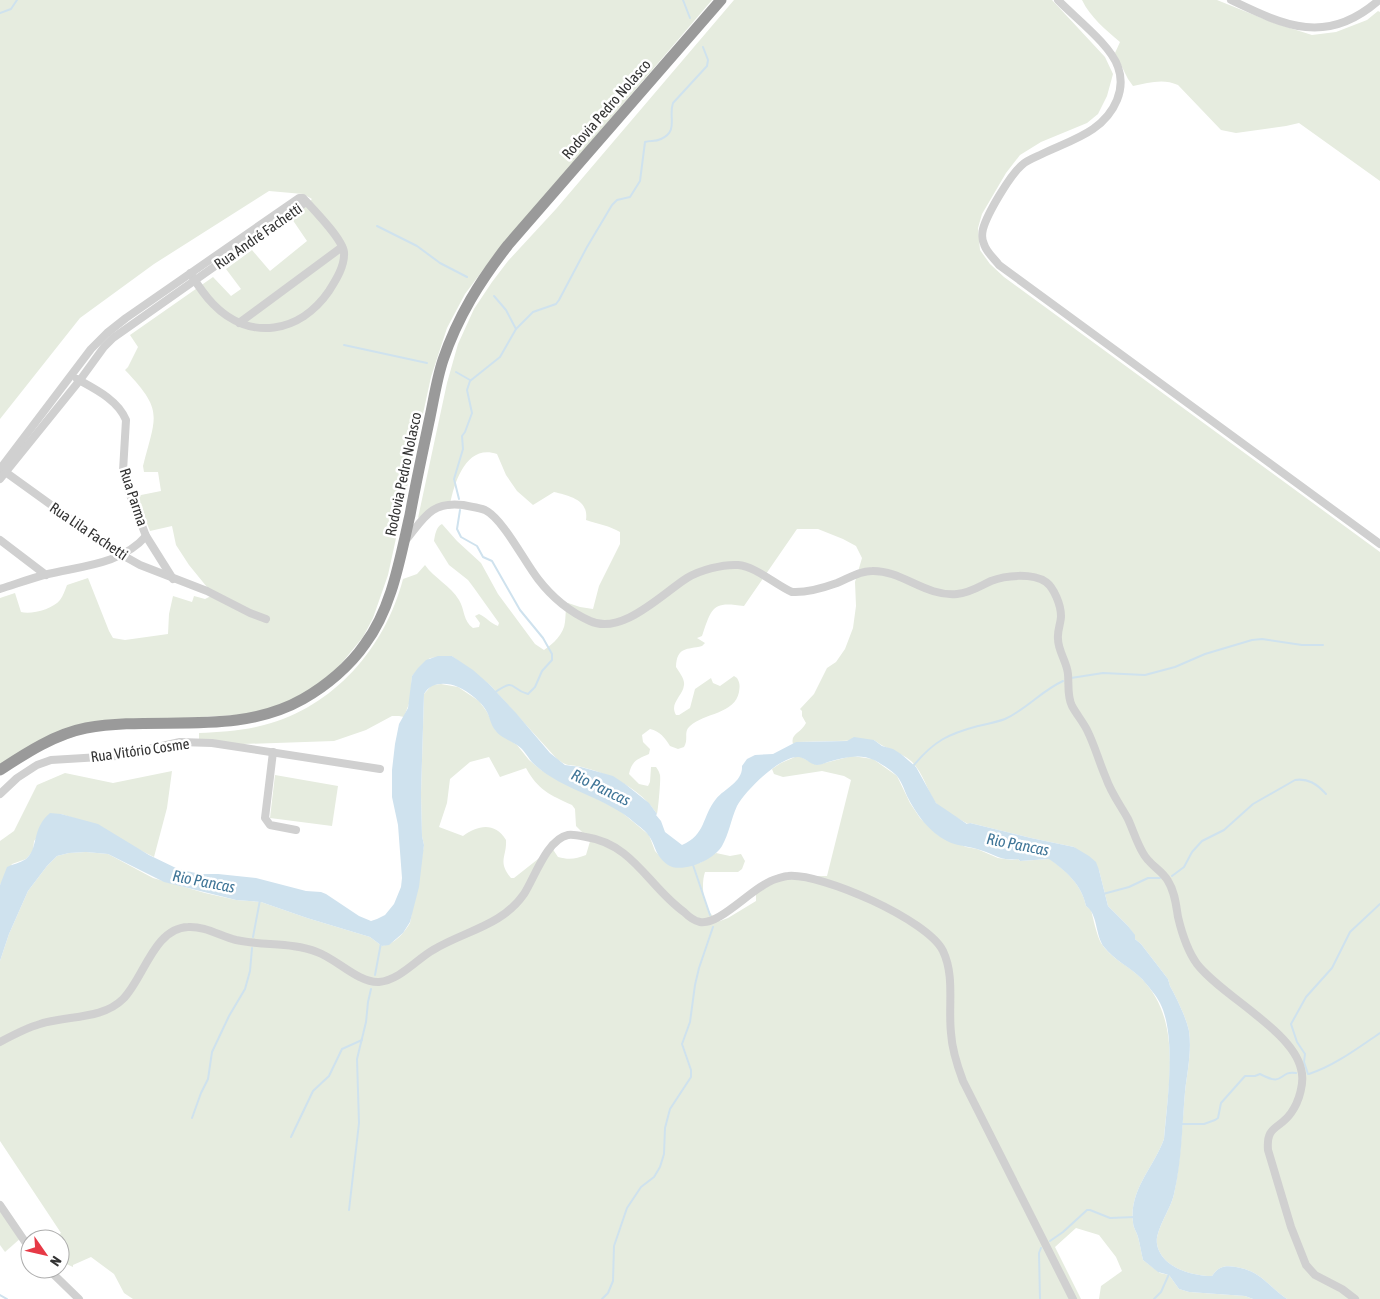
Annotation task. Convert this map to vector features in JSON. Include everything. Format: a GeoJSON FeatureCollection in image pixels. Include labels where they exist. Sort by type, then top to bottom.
{"type":"FeatureCollection","features":[{"type":"Feature","properties":{"kind":"highway","name":"Rodovia Pedro Nolasco"},"geometry":{"type":"LineString","coordinates":[[0,770],[30,751],[72,732],[120,724],[212,723],[247,719],[282,709],[303,699],[341,672],[365,644],[386,604],[404,544],[440,370],[464,310],[484,276],[508,245],[721,0]]}},
{"type":"Feature","properties":{"kind":"street"},"geometry":{"type":"LineString","coordinates":[[1058,0],[1113,57],[1118,66],[1121,80],[1120,94],[1104,122],[1023,164],[1002,192],[986,220],[982,231],[983,243],[988,252],[1000,265],[1380,544]]}},
{"type":"Feature","properties":{"kind":"street"},"geometry":{"type":"LineString","coordinates":[[1231,0],[1268,18],[1306,28],[1328,27],[1348,20],[1379,0]]}},
{"type":"Feature","properties":{"kind":"street","name":"Rua André Fachetti"},"geometry":{"type":"LineString","coordinates":[[1,472],[71,375],[107,332],[306,202],[330,229],[342,247]]}},
{"type":"Feature","properties":{"kind":"street"},"geometry":{"type":"LineString","coordinates":[[192,277],[212,303],[239,323],[267,329],[281,327],[294,322],[322,302],[334,282],[342,263],[344,252],[342,247],[239,323]]}},
{"type":"Feature","properties":{"kind":"street","name":"Rua André Fachetti"},"geometry":{"type":"LineString","coordinates":[[1,472],[114,338],[192,277]]}},
{"type":"Feature","properties":{"kind":"street"},"geometry":{"type":"LineString","coordinates":[[91,349],[98,355]]}},
{"type":"Feature","properties":{"kind":"street","name":"Rua Parma"},"geometry":{"type":"LineString","coordinates":[[71,375],[113,402],[126,420],[123,471],[129,492],[146,536],[173,579]]}},
{"type":"Feature","properties":{"kind":"street","name":"Rua Lila Fachetti"},"geometry":{"type":"LineString","coordinates":[[1,472],[114,551],[140,565],[207,591],[266,619]]}},
{"type":"Feature","properties":{"kind":"street"},"geometry":{"type":"LineString","coordinates":[[404,544],[424,518],[439,506],[453,504],[478,507],[487,511],[500,523],[534,573],[550,592],[585,618],[604,624],[631,617],[644,610],[688,577],[733,565],[747,567],[792,592],[819,588],[860,572],[870,571],[892,574],[925,590],[946,595],[965,594],[992,581],[1005,578],[1037,578],[1048,584],[1059,604],[1061,612],[1057,637],[1067,668],[1069,699],[1086,728],[1106,780],[1143,853],[1168,881],[1175,898],[1184,941],[1190,953],[1196,963],[1212,980],[1279,1035],[1297,1056],[1302,1070],[1299,1097],[1291,1114],[1272,1129],[1269,1134],[1267,1139],[1268,1150],[1291,1228],[1306,1266],[1314,1275],[1355,1299]]}},
{"type":"Feature","properties":{"kind":"street"},"geometry":{"type":"LineString","coordinates":[[0,589],[46,575],[99,563],[122,555],[141,542],[146,536]]}},
{"type":"Feature","properties":{"kind":"street"},"geometry":{"type":"LineString","coordinates":[[0,540],[46,575]]}},
{"type":"Feature","properties":{"kind":"street","name":"Rua Vitório Cosme"},"geometry":{"type":"LineString","coordinates":[[0,794],[17,778],[37,765],[51,760],[117,756],[180,742],[212,743],[380,769]]}},
{"type":"Feature","properties":{"kind":"street"},"geometry":{"type":"LineString","coordinates":[[273,752],[265,818],[270,825],[296,830]]}},
{"type":"Feature","properties":{"kind":"street"},"geometry":{"type":"LineString","coordinates":[[0,1042],[41,1024],[62,1018],[98,1014],[116,1006],[135,985],[162,938],[174,930],[188,927],[207,929],[235,940],[318,952],[368,980],[379,982],[391,978],[406,970],[434,949],[488,925],[508,911],[522,897],[543,856],[559,840],[567,835],[602,840],[618,848],[634,861],[677,908],[701,922],[711,921],[722,915],[757,888],[772,880],[790,876],[813,879],[842,887],[912,922],[932,937],[942,949],[947,964],[951,993],[950,1031],[955,1060],[963,1082],[1073,1299]]}},
{"type":"Feature","properties":{"kind":"street"},"geometry":{"type":"LineString","coordinates":[[0,1205],[20,1234]]}},
{"type":"Feature","properties":{"kind":"street"},"geometry":{"type":"LineString","coordinates":[[58,1279],[79,1299]]}},
{"type":"Feature","properties":{"kind":"shaded area"},"geometry":{"type":"Polygon","coordinates":[[[0,0],[712,0],[495,254],[465,294],[447,328],[431,377],[388,575],[373,618],[363,637],[336,670],[301,697],[254,714],[113,722],[0,764],[0,598],[15,593],[21,612],[36,612],[47,609],[57,603],[67,585],[88,578],[113,638],[125,640],[168,634],[169,614],[173,596],[192,602],[194,596],[205,599],[211,596],[211,592],[189,565],[176,545],[172,526],[150,531],[136,496],[161,491],[158,472],[144,472],[143,466],[151,435],[153,414],[146,395],[125,370],[138,347],[130,335],[213,277],[231,296],[241,289],[226,269],[252,250],[270,271],[307,241],[292,219],[312,199],[303,194],[269,191],[154,264],[80,318],[0,419],[0,0]]]}},
{"type":"Feature","properties":{"kind":"shaded area"},"geometry":{"type":"Polygon","coordinates":[[[734,0],[1052,0],[1105,57],[1113,74],[1107,96],[1098,114],[1087,123],[1041,142],[1020,155],[1006,173],[982,214],[978,228],[980,250],[990,264],[1004,277],[1380,552],[1380,1299],[1287,1299],[1258,1275],[1245,1269],[1225,1266],[1217,1270],[1212,1276],[1204,1276],[1178,1269],[1164,1259],[1157,1244],[1157,1238],[1174,1194],[1180,1156],[1190,1054],[1189,1031],[1184,1014],[1168,979],[1135,939],[1128,926],[1108,906],[1099,870],[1074,847],[968,824],[950,814],[935,802],[919,770],[911,761],[874,740],[797,742],[793,744],[794,736],[806,723],[800,709],[814,694],[827,668],[836,662],[845,649],[853,628],[856,606],[855,582],[862,558],[856,546],[843,539],[818,529],[797,529],[744,606],[725,604],[715,608],[708,618],[702,636],[697,638],[705,643],[702,646],[684,650],[678,655],[676,667],[683,678],[684,685],[675,703],[674,711],[676,715],[690,708],[695,689],[711,678],[713,683],[720,686],[734,676],[740,685],[732,705],[696,722],[688,728],[684,747],[678,749],[670,746],[662,735],[654,730],[650,729],[642,735],[643,742],[650,749],[649,754],[634,763],[629,774],[639,784],[648,786],[651,767],[656,767],[660,778],[657,814],[634,790],[614,778],[582,767],[567,765],[557,759],[490,685],[452,656],[430,658],[412,676],[410,701],[404,717],[392,716],[366,730],[334,741],[199,744],[199,733],[240,730],[264,725],[289,716],[313,704],[334,689],[370,651],[384,628],[395,604],[403,579],[417,574],[425,565],[456,595],[467,622],[473,628],[479,627],[480,623],[475,616],[479,614],[498,626],[499,623],[468,580],[449,565],[434,541],[437,529],[442,524],[481,563],[498,594],[535,644],[544,650],[563,631],[568,603],[593,609],[599,586],[620,544],[620,532],[586,520],[585,508],[581,503],[566,495],[554,492],[533,505],[517,491],[506,475],[497,454],[487,452],[478,454],[470,459],[459,475],[450,504],[429,511],[418,518],[447,383],[458,344],[474,309],[492,282],[508,261],[556,209],[734,0]]]}},
{"type":"Feature","properties":{"kind":"shaded area"},"geometry":{"type":"Polygon","coordinates":[[[1082,0],[1217,0],[1274,23],[1312,35],[1336,32],[1367,20],[1378,11],[1380,12],[1380,181],[1299,123],[1236,133],[1221,130],[1178,85],[1161,81],[1133,86],[1115,53],[1120,42],[1094,18],[1082,0]]]}},
{"type":"Feature","properties":{"kind":"shaded area"},"geometry":{"type":"Polygon","coordinates":[[[441,684],[458,687],[479,701],[487,712],[496,731],[517,745],[529,760],[541,770],[619,810],[649,835],[655,851],[664,861],[700,863],[716,853],[730,856],[741,854],[745,861],[742,869],[738,872],[705,872],[703,893],[707,907],[710,913],[720,921],[756,901],[756,890],[787,876],[827,876],[851,780],[844,776],[822,771],[783,777],[774,774],[772,769],[795,757],[801,757],[817,765],[852,756],[873,759],[897,776],[910,803],[920,818],[938,835],[998,858],[1018,859],[1020,861],[1050,859],[1067,874],[1081,891],[1086,906],[1091,910],[1101,943],[1114,958],[1141,978],[1154,995],[1163,1013],[1168,1033],[1170,1076],[1164,1139],[1138,1189],[1133,1210],[1133,1224],[1143,1260],[1160,1273],[1169,1275],[1179,1289],[1189,1292],[1245,1296],[1253,1299],[1099,1299],[1101,1286],[1122,1271],[1116,1257],[1099,1235],[1076,1228],[1055,1247],[1081,1299],[133,1299],[124,1293],[114,1274],[91,1257],[73,1265],[73,1267],[70,1266],[70,1229],[58,1229],[0,1141],[0,961],[9,934],[28,891],[57,856],[86,852],[108,854],[153,878],[236,900],[261,902],[370,937],[382,946],[387,945],[402,934],[410,923],[424,845],[421,794],[424,694],[432,685],[441,684]],[[489,757],[470,762],[450,779],[447,803],[439,827],[463,836],[474,829],[486,827],[497,830],[506,840],[504,867],[511,878],[514,878],[552,848],[558,857],[562,858],[572,859],[586,855],[591,838],[576,826],[575,809],[572,805],[540,787],[526,768],[500,777],[489,757]]]}},
{"type":"Feature","properties":{"kind":"shaded area"},"geometry":{"type":"Polygon","coordinates":[[[172,771],[167,808],[154,857],[77,819],[61,814],[34,841],[33,851],[26,859],[12,864],[0,885],[0,841],[14,831],[37,785],[65,773],[113,783],[172,771]]]}},
{"type":"Feature","properties":{"kind":"shaded area"},"geometry":{"type":"Polygon","coordinates":[[[275,775],[338,786],[332,826],[270,818],[275,775]]]}},
{"type":"Feature","properties":{"kind":"shaded area"},"geometry":{"type":"Polygon","coordinates":[[[0,1208],[20,1234],[20,1239],[5,1252],[0,1245],[0,1208]]]}},
{"type":"Feature","properties":{"kind":"water","name":"Rio Pancas"},"geometry":{"type":"Polygon","coordinates":[[[438,656],[452,656],[473,670],[516,713],[550,753],[565,765],[581,767],[613,776],[625,784],[649,803],[661,821],[665,832],[682,845],[690,841],[700,831],[712,805],[720,795],[737,781],[742,772],[742,766],[747,759],[755,755],[773,754],[796,742],[847,741],[854,737],[874,740],[882,746],[893,749],[901,754],[916,767],[936,803],[967,824],[970,823],[1074,847],[1089,856],[1096,862],[1108,906],[1128,926],[1135,935],[1135,939],[1168,979],[1184,1014],[1189,1031],[1190,1054],[1179,1168],[1172,1200],[1158,1232],[1157,1244],[1160,1252],[1164,1259],[1178,1269],[1204,1276],[1212,1276],[1217,1270],[1225,1266],[1245,1269],[1258,1275],[1287,1299],[1253,1299],[1245,1296],[1189,1292],[1179,1289],[1169,1275],[1158,1272],[1143,1260],[1133,1224],[1133,1210],[1138,1189],[1164,1139],[1169,1089],[1170,1051],[1165,1017],[1160,1003],[1142,979],[1112,956],[1104,947],[1099,937],[1093,914],[1086,906],[1081,891],[1061,868],[1049,859],[1012,860],[947,841],[934,833],[919,816],[896,775],[868,758],[851,757],[817,765],[799,757],[783,762],[755,783],[741,800],[722,846],[718,851],[705,861],[689,867],[674,867],[664,862],[646,832],[624,814],[546,774],[535,765],[520,747],[497,733],[485,708],[475,698],[458,687],[449,684],[439,684],[431,687],[424,694],[421,794],[424,845],[419,887],[410,922],[403,933],[389,945],[382,946],[370,937],[261,902],[236,900],[164,882],[108,854],[86,852],[57,856],[47,866],[28,891],[9,934],[0,961],[0,885],[7,867],[26,859],[30,855],[40,825],[50,813],[98,824],[149,855],[178,869],[200,874],[256,878],[306,891],[321,892],[359,916],[371,921],[385,915],[394,904],[401,887],[402,878],[398,825],[392,797],[392,770],[399,724],[408,708],[412,676],[426,660],[438,656]]]}},
{"type":"Feature","properties":{"kind":"waterway"},"geometry":{"type":"LineString","coordinates":[[0,13],[11,9],[17,0]]}},
{"type":"Feature","properties":{"kind":"waterway"},"geometry":{"type":"LineString","coordinates":[[683,0],[690,18]]}},
{"type":"Feature","properties":{"kind":"waterway"},"geometry":{"type":"LineString","coordinates":[[459,499],[454,479],[463,449],[462,436],[472,413],[467,390],[470,381],[500,357],[516,329],[533,312],[556,304],[559,300],[612,205],[617,200],[630,197],[640,181],[645,142],[659,140],[670,132],[673,103],[707,66],[708,60],[703,47]]}},
{"type":"Feature","properties":{"kind":"waterway"},"geometry":{"type":"LineString","coordinates":[[377,226],[417,246],[440,263],[467,277]]}},
{"type":"Feature","properties":{"kind":"waterway"},"geometry":{"type":"LineString","coordinates":[[494,296],[506,310],[516,329]]}},
{"type":"Feature","properties":{"kind":"waterway"},"geometry":{"type":"LineString","coordinates":[[344,345],[427,363]]}},
{"type":"Feature","properties":{"kind":"waterway"},"geometry":{"type":"LineString","coordinates":[[456,372],[470,380]]}},
{"type":"Feature","properties":{"kind":"waterway"},"geometry":{"type":"LineString","coordinates":[[460,510],[457,529],[461,537],[477,546],[483,557],[492,561],[520,610],[543,638],[552,654],[552,660],[542,671],[535,687],[528,694],[510,685],[494,693]]}},
{"type":"Feature","properties":{"kind":"waterway"},"geometry":{"type":"LineString","coordinates":[[1071,678],[1103,673],[1145,675],[1175,667],[1205,654],[1252,640],[1262,639],[1302,645],[1323,645]]}},
{"type":"Feature","properties":{"kind":"waterway"},"geometry":{"type":"LineString","coordinates":[[914,765],[928,750],[942,740],[967,729],[1005,719],[1063,681]]}},
{"type":"Feature","properties":{"kind":"waterway"},"geometry":{"type":"LineString","coordinates":[[1172,876],[1184,867],[1192,852],[1202,841],[1224,830],[1253,804],[1295,780],[1312,782],[1326,794]]}},
{"type":"Feature","properties":{"kind":"waterway"},"geometry":{"type":"LineString","coordinates":[[693,865],[710,915]]}},
{"type":"Feature","properties":{"kind":"waterway"},"geometry":{"type":"LineString","coordinates":[[1103,894],[1129,887],[1148,878],[1160,878]]}},
{"type":"Feature","properties":{"kind":"waterway"},"geometry":{"type":"LineString","coordinates":[[253,937],[260,900]]}},
{"type":"Feature","properties":{"kind":"waterway"},"geometry":{"type":"LineString","coordinates":[[1308,1074],[1304,1062],[1305,1054],[1297,1042],[1291,1024],[1306,997],[1332,968],[1350,932],[1380,904]]}},
{"type":"Feature","properties":{"kind":"waterway"},"geometry":{"type":"LineString","coordinates":[[602,1299],[608,1293],[613,1281],[614,1246],[627,1208],[641,1187],[654,1177],[660,1167],[664,1154],[665,1128],[670,1109],[691,1077],[691,1070],[682,1044],[690,1022],[699,968],[713,927]]}},
{"type":"Feature","properties":{"kind":"waterway"},"geometry":{"type":"LineString","coordinates":[[375,975],[381,943]]}},
{"type":"Feature","properties":{"kind":"waterway"},"geometry":{"type":"LineString","coordinates":[[192,1118],[208,1079],[212,1052],[229,1016],[245,989],[250,971],[252,948]]}},
{"type":"Feature","properties":{"kind":"waterway"},"geometry":{"type":"LineString","coordinates":[[349,1210],[359,1123],[357,1059],[366,1022],[371,989]]}},
{"type":"Feature","properties":{"kind":"waterway"},"geometry":{"type":"LineString","coordinates":[[1309,1074],[1337,1061],[1380,1033]]}},
{"type":"Feature","properties":{"kind":"waterway"},"geometry":{"type":"LineString","coordinates":[[291,1137],[313,1091],[329,1076],[342,1049],[362,1040]]}},
{"type":"Feature","properties":{"kind":"waterway"},"geometry":{"type":"LineString","coordinates":[[1182,1124],[1204,1124],[1218,1118],[1221,1103],[1245,1076],[1260,1074],[1268,1078],[1278,1079],[1286,1074],[1296,1073]]}},
{"type":"Feature","properties":{"kind":"waterway"},"geometry":{"type":"LineString","coordinates":[[1050,1241],[1087,1210],[1110,1218],[1135,1217]]}},
{"type":"Feature","properties":{"kind":"waterway"},"geometry":{"type":"LineString","coordinates":[[1040,1299],[1039,1253],[1041,1248]]}},
{"type":"Feature","properties":{"kind":"waterway"},"geometry":{"type":"LineString","coordinates":[[1154,1299],[1161,1292],[1169,1274]]}},
{"type":"Feature","properties":{"kind":"waterway"},"geometry":{"type":"LineString","coordinates":[[0,1295],[7,1299]]}}]}
